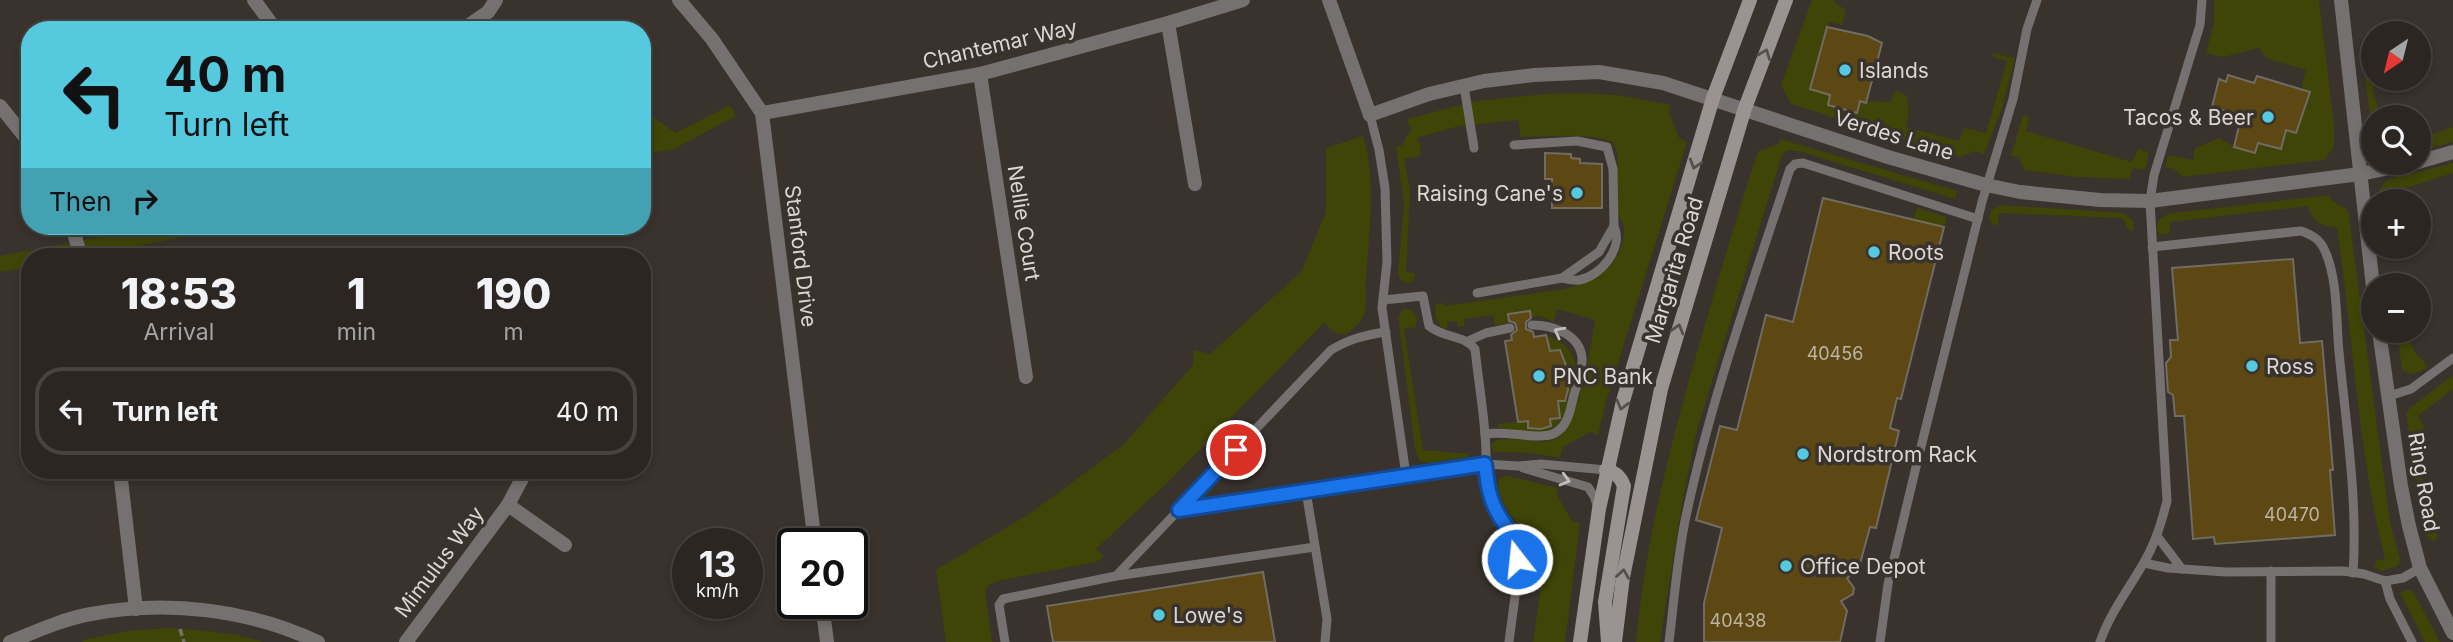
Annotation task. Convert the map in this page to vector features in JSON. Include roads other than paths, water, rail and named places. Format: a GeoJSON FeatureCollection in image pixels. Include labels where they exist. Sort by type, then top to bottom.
{"type":"FeatureCollection","features":[{"type":"Feature","properties":{"kind":"main road","name":"Margarita Road"},"geometry":{"type":"LineString","coordinates":[[1580,642],[1598,509],[1623,401],[1713,98],[1750,0]]}},
{"type":"Feature","properties":{"kind":"main road","name":"Margarita Road"},"geometry":{"type":"LineString","coordinates":[[1615,642],[1623,577],[1661,388],[1745,108],[1786,0]]}},
{"type":"Feature","properties":{"kind":"main road"},"geometry":{"type":"LineString","coordinates":[[1606,470],[1615,473],[1624,486],[1605,602],[1608,642]]}},
{"type":"Feature","properties":{"kind":"street"},"geometry":{"type":"LineString","coordinates":[[254,0],[269,21]]}},
{"type":"Feature","properties":{"kind":"street"},"geometry":{"type":"LineString","coordinates":[[476,21],[488,12],[496,0]]}},
{"type":"Feature","properties":{"kind":"street","name":"Stanford Drive"},"geometry":{"type":"LineString","coordinates":[[679,0],[712,39],[762,113],[813,528]]}},
{"type":"Feature","properties":{"kind":"street","name":"Chantemar Way"},"geometry":{"type":"LineString","coordinates":[[762,113],[980,74],[1243,0]]}},
{"type":"Feature","properties":{"kind":"street"},"geometry":{"type":"LineString","coordinates":[[1329,0],[1370,115]]}},
{"type":"Feature","properties":{"kind":"street"},"geometry":{"type":"LineString","coordinates":[[2341,0],[2371,273]]}},
{"type":"Feature","properties":{"kind":"street"},"geometry":{"type":"LineString","coordinates":[[1168,23],[1195,184]]}},
{"type":"Feature","properties":{"kind":"street","name":"Verdes Lane"},"geometry":{"type":"LineString","coordinates":[[1370,115],[1429,94],[1464,86],[1534,75],[1599,72],[1663,83],[1888,157],[1986,185],[2052,196],[2150,201],[2360,174]]}},
{"type":"Feature","properties":{"kind":"street","name":"Nellie Court"},"geometry":{"type":"LineString","coordinates":[[980,74],[1026,377]]}},
{"type":"Feature","properties":{"kind":"street"},"geometry":{"type":"LineString","coordinates":[[0,106],[21,132]]}},
{"type":"Feature","properties":{"kind":"street","name":"Verdes Lane"},"geometry":{"type":"LineString","coordinates":[[2431,158],[2453,152]]}},
{"type":"Feature","properties":{"kind":"street","name":"Ring Road"},"geometry":{"type":"LineString","coordinates":[[2381,343],[2401,486],[2420,568],[2453,633]]}},
{"type":"Feature","properties":{"kind":"street"},"geometry":{"type":"LineString","coordinates":[[121,479],[136,609]]}},
{"type":"Feature","properties":{"kind":"street","name":"Mimulus Way"},"geometry":{"type":"LineString","coordinates":[[406,642],[508,505],[522,479]]}},
{"type":"Feature","properties":{"kind":"street"},"geometry":{"type":"LineString","coordinates":[[508,505],[565,545]]}},
{"type":"Feature","properties":{"kind":"street"},"geometry":{"type":"LineString","coordinates":[[10,642],[55,623],[79,617],[136,609],[181,608],[233,613],[270,623],[318,642]]}},
{"type":"Feature","properties":{"kind":"street"},"geometry":{"type":"LineString","coordinates":[[824,619],[827,642]]}},
{"type":"Feature","properties":{"kind":"lane"},"geometry":{"type":"LineString","coordinates":[[1880,642],[1890,575],[1986,185],[2013,99],[2027,29],[2037,0]]}},
{"type":"Feature","properties":{"kind":"lane"},"geometry":{"type":"LineString","coordinates":[[2100,642],[2106,625],[2144,563],[2157,536],[2167,501],[2150,201],[2154,175],[2200,25],[2202,0]]}},
{"type":"Feature","properties":{"kind":"lane"},"geometry":{"type":"LineString","coordinates":[[1464,86],[1474,148]]}},
{"type":"Feature","properties":{"kind":"lane"},"geometry":{"type":"LineString","coordinates":[[1370,115],[1385,188],[1387,262],[1383,300],[1406,475]]}},
{"type":"Feature","properties":{"kind":"lane"},"geometry":{"type":"LineString","coordinates":[[1477,293],[1562,278],[1579,280],[1598,270],[1616,250],[1618,234],[1614,226],[1614,169],[1607,147],[1577,141],[1514,145]]}},
{"type":"Feature","properties":{"kind":"lane"},"geometry":{"type":"LineString","coordinates":[[1668,642],[1685,523],[1706,433],[1790,169],[1795,164],[1803,163],[1978,219]]}},
{"type":"Feature","properties":{"kind":"lane"},"geometry":{"type":"LineString","coordinates":[[1562,278],[1599,252],[1614,226]]}},
{"type":"Feature","properties":{"kind":"lane"},"geometry":{"type":"LineString","coordinates":[[2152,247],[2301,231],[2312,234],[2324,247],[2332,279],[2355,540],[2353,573]]}},
{"type":"Feature","properties":{"kind":"lane"},"geometry":{"type":"LineString","coordinates":[[1383,300],[1423,296],[1429,326],[1438,334],[1468,341],[1475,349],[1485,434],[1488,492],[1495,510],[1511,531],[1516,544],[1517,567],[1509,642]]}},
{"type":"Feature","properties":{"kind":"lane"},"geometry":{"type":"LineString","coordinates":[[1485,434],[1512,433],[1539,437],[1558,431],[1567,421],[1583,360],[1580,348],[1574,340],[1548,325],[1532,325]]}},
{"type":"Feature","properties":{"kind":"lane"},"geometry":{"type":"LineString","coordinates":[[1468,341],[1486,332],[1510,328]]}},
{"type":"Feature","properties":{"kind":"lane"},"geometry":{"type":"LineString","coordinates":[[1116,576],[1331,350],[1362,335],[1386,332]]}},
{"type":"Feature","properties":{"kind":"lane"},"geometry":{"type":"LineString","coordinates":[[2389,396],[2411,389],[2453,358]]}},
{"type":"Feature","properties":{"kind":"lane"},"geometry":{"type":"LineString","coordinates":[[1179,510],[1485,464],[1541,464],[1606,470]]}},
{"type":"Feature","properties":{"kind":"lane"},"geometry":{"type":"LineString","coordinates":[[1518,466],[1588,487],[1598,509]]}},
{"type":"Feature","properties":{"kind":"lane"},"geometry":{"type":"LineString","coordinates":[[1306,491],[1327,618],[1325,642]]}},
{"type":"Feature","properties":{"kind":"lane"},"geometry":{"type":"LineString","coordinates":[[2157,536],[2182,569]]}},
{"type":"Feature","properties":{"kind":"lane"},"geometry":{"type":"LineString","coordinates":[[1005,642],[999,605],[1003,599],[1116,576],[1315,547]]}},
{"type":"Feature","properties":{"kind":"lane"},"geometry":{"type":"LineString","coordinates":[[2144,563],[2225,572],[2353,573],[2385,581],[2403,578],[2420,568]]}},
{"type":"Feature","properties":{"kind":"lane"},"geometry":{"type":"LineString","coordinates":[[2271,571],[2271,642]]}},
{"type":"Feature","properties":{"kind":"lane"},"geometry":{"type":"LineString","coordinates":[[2385,581],[2389,599],[2412,642]]}},
{"type":"Feature","properties":{"kind":"place","name":"Islands"},"geometry":{"type":"Point","coordinates":[1845,70]}},
{"type":"Feature","properties":{"kind":"place","name":"Tacos & Beer"},"geometry":{"type":"Point","coordinates":[2268,117]}},
{"type":"Feature","properties":{"kind":"place","name":"Raising Cane's"},"geometry":{"type":"Point","coordinates":[1577,193]}},
{"type":"Feature","properties":{"kind":"place","name":"Roots"},"geometry":{"type":"Point","coordinates":[1874,252]}},
{"type":"Feature","properties":{"kind":"place","name":"Ross"},"geometry":{"type":"Point","coordinates":[2252,366]}},
{"type":"Feature","properties":{"kind":"place","name":"PNC Bank"},"geometry":{"type":"Point","coordinates":[1539,376]}},
{"type":"Feature","properties":{"kind":"place","name":"Nordstrom Rack"},"geometry":{"type":"Point","coordinates":[1803,454]}},
{"type":"Feature","properties":{"kind":"place","name":"Office Depot"},"geometry":{"type":"Point","coordinates":[1786,566]}},
{"type":"Feature","properties":{"kind":"place","name":"Lowe's"},"geometry":{"type":"Point","coordinates":[1159,615]}}]}
